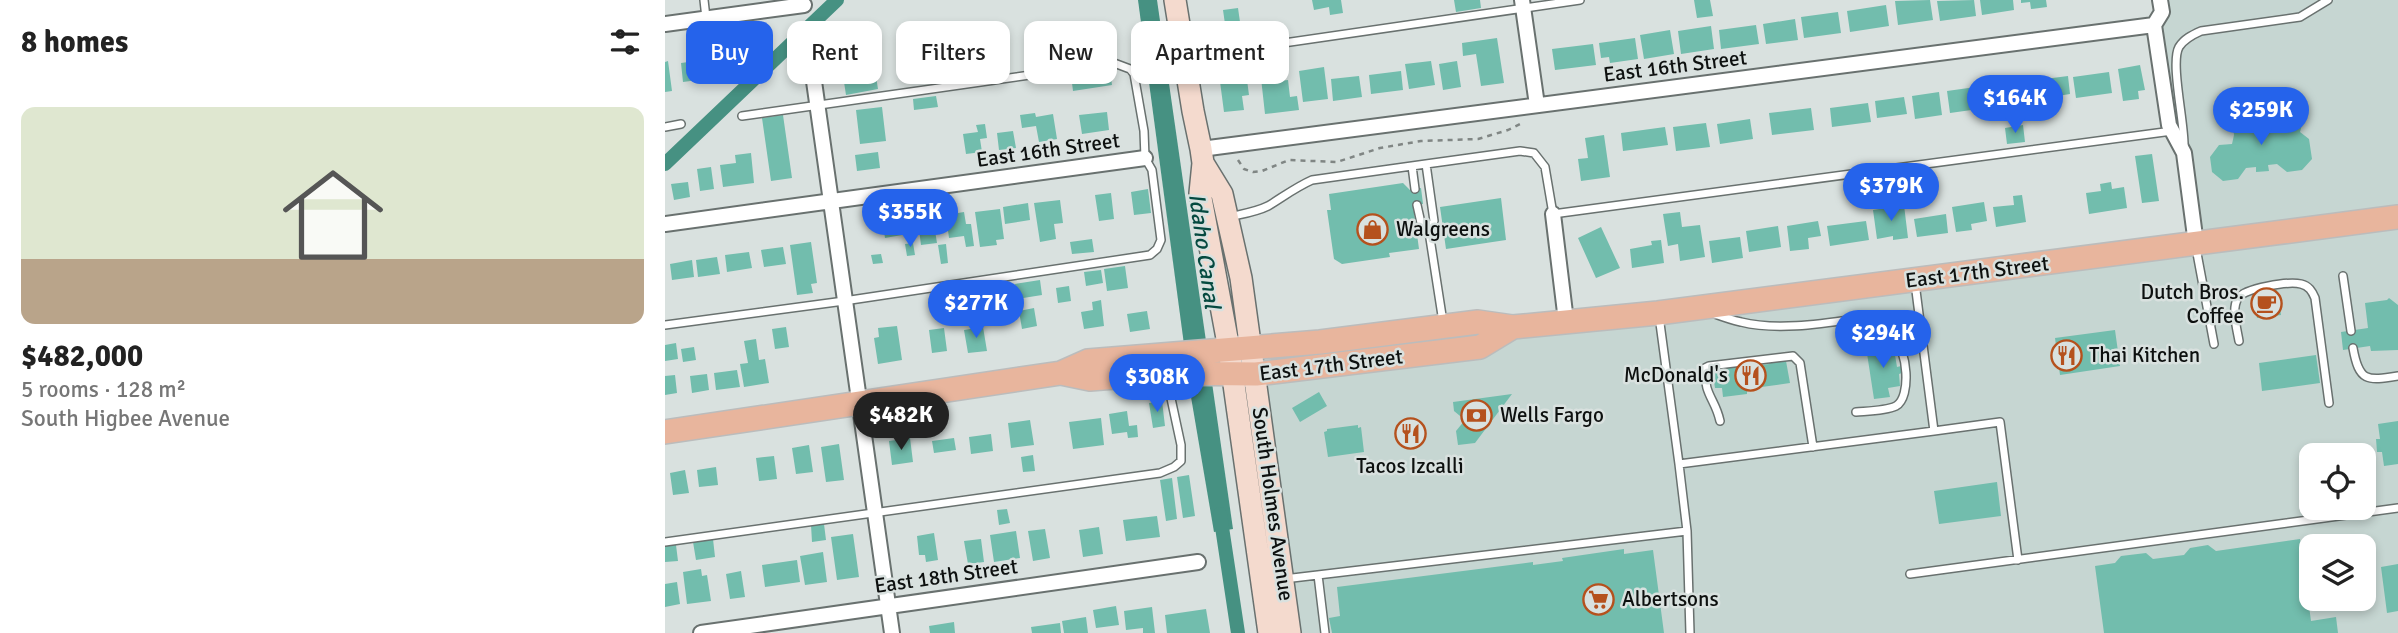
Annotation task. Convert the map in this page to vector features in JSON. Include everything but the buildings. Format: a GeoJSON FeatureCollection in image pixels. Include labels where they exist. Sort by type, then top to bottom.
{"type":"FeatureCollection","features":[{"type":"Feature","properties":{"kind":"main road","name":"South Holmes Avenue"},"geometry":{"type":"LineString","coordinates":[[1175,0],[1178,21]]}},
{"type":"Feature","properties":{"kind":"main road","name":"South Holmes Avenue"},"geometry":{"type":"LineString","coordinates":[[1188,84],[1202,156],[1200,193],[1240,348],[1234,375],[1269,633]]}},
{"type":"Feature","properties":{"kind":"main road"},"geometry":{"type":"LineString","coordinates":[[1202,156],[1220,187],[1229,217],[1241,278],[1240,348]]}},
{"type":"Feature","properties":{"kind":"main road","name":"East 17th Street"},"geometry":{"type":"LineString","coordinates":[[1175,366],[1205,350],[1478,322],[1513,327],[1658,313],[2398,217]]}},
{"type":"Feature","properties":{"kind":"main road","name":"East 17th Street"},"geometry":{"type":"LineString","coordinates":[[665,432],[1061,373],[1090,379],[1175,366],[1234,375],[1480,347],[1513,327]]}},
{"type":"Feature","properties":{"kind":"main road","name":"South Holmes Avenue"},"geometry":{"type":"LineString","coordinates":[[1234,375],[1283,579],[1290,633]]}},
{"type":"Feature","properties":{"kind":"street"},"geometry":{"type":"LineString","coordinates":[[2160,0],[2162,12],[2154,25],[2172,131],[2183,153],[2196,244]]}},
{"type":"Feature","properties":{"kind":"street"},"geometry":{"type":"LineString","coordinates":[[1523,4],[1537,105]]}},
{"type":"Feature","properties":{"kind":"street"},"geometry":{"type":"LineString","coordinates":[[665,24],[804,7]]}},
{"type":"Feature","properties":{"kind":"street","name":"East 16th Street"},"geometry":{"type":"LineString","coordinates":[[1202,156],[1537,105],[2154,25]]}},
{"type":"Feature","properties":{"kind":"street"},"geometry":{"type":"LineString","coordinates":[[814,84],[892,633]]}},
{"type":"Feature","properties":{"kind":"street","name":"East 16th Street"},"geometry":{"type":"LineString","coordinates":[[665,224],[1145,158]]}},
{"type":"Feature","properties":{"kind":"street"},"geometry":{"type":"LineString","coordinates":[[1553,214],[1566,321]]}},
{"type":"Feature","properties":{"kind":"street","name":"East 18th Street"},"geometry":{"type":"LineString","coordinates":[[701,633],[1198,562]]}},
{"type":"Feature","properties":{"kind":"lane"},"geometry":{"type":"LineString","coordinates":[[704,0],[706,19]]}},
{"type":"Feature","properties":{"kind":"lane"},"geometry":{"type":"LineString","coordinates":[[1289,40],[1523,4],[1580,0]]}},
{"type":"Feature","properties":{"kind":"lane"},"geometry":{"type":"LineString","coordinates":[[2183,153],[2185,130],[2175,59],[2179,47],[2188,37],[2201,31],[2300,17],[2328,0]]}},
{"type":"Feature","properties":{"kind":"lane"},"geometry":{"type":"LineString","coordinates":[[665,325],[1150,255],[1161,240],[1152,170],[1145,158],[1144,131],[1134,74],[1130,69],[1114,63],[741,116]]}},
{"type":"Feature","properties":{"kind":"lane"},"geometry":{"type":"LineString","coordinates":[[665,127],[681,124]]}},
{"type":"Feature","properties":{"kind":"lane"},"geometry":{"type":"LineString","coordinates":[[1229,217],[1268,206],[1313,180],[1520,150],[1534,153],[1545,167],[1553,214],[2172,131]]}},
{"type":"Feature","properties":{"kind":"lane"},"geometry":{"type":"LineString","coordinates":[[1426,164],[1434,221],[1429,232]]}},
{"type":"Feature","properties":{"kind":"lane"},"geometry":{"type":"LineString","coordinates":[[1412,166],[1415,189]]}},
{"type":"Feature","properties":{"kind":"lane"},"geometry":{"type":"LineString","coordinates":[[1417,205],[1421,223],[1429,232],[1444,327]]}},
{"type":"Feature","properties":{"kind":"lane"},"geometry":{"type":"LineString","coordinates":[[2196,244],[2214,344]]}},
{"type":"Feature","properties":{"kind":"lane"},"geometry":{"type":"LineString","coordinates":[[2343,276],[2351,331]]}},
{"type":"Feature","properties":{"kind":"lane"},"geometry":{"type":"LineString","coordinates":[[1914,280],[1934,431]]}},
{"type":"Feature","properties":{"kind":"lane"},"geometry":{"type":"LineString","coordinates":[[2239,341],[2235,306],[2245,291],[2295,283],[2307,286],[2315,298],[2329,404]]}},
{"type":"Feature","properties":{"kind":"lane"},"geometry":{"type":"LineString","coordinates":[[1697,308],[1743,323],[1779,325],[1896,316],[1907,321],[1922,340]]}},
{"type":"Feature","properties":{"kind":"lane"},"geometry":{"type":"LineString","coordinates":[[1658,313],[1687,531],[1690,633]]}},
{"type":"Feature","properties":{"kind":"lane"},"geometry":{"type":"LineString","coordinates":[[1847,344],[1894,339],[1901,346],[1906,382],[1901,401],[1893,407],[1856,412]]}},
{"type":"Feature","properties":{"kind":"lane"},"geometry":{"type":"LineString","coordinates":[[2353,348],[2356,366],[2367,377],[2373,379],[2398,376]]}},
{"type":"Feature","properties":{"kind":"lane"},"geometry":{"type":"LineString","coordinates":[[1720,421],[1717,409],[1708,396],[1706,368],[1793,356],[1801,363],[1813,447]]}},
{"type":"Feature","properties":{"kind":"lane"},"geometry":{"type":"LineString","coordinates":[[665,542],[1149,475],[1174,467],[1181,461],[1175,366]]}},
{"type":"Feature","properties":{"kind":"lane"},"geometry":{"type":"LineString","coordinates":[[1679,464],[2000,422],[2018,560]]}},
{"type":"Feature","properties":{"kind":"lane"},"geometry":{"type":"LineString","coordinates":[[1910,574],[2398,508]]}},
{"type":"Feature","properties":{"kind":"lane"},"geometry":{"type":"LineString","coordinates":[[1283,579],[1687,531]]}},
{"type":"Feature","properties":{"kind":"lane"},"geometry":{"type":"LineString","coordinates":[[1318,575],[1325,633]]}},
{"type":"Feature","properties":{"kind":"path"},"geometry":{"type":"LineString","coordinates":[[1238,160],[1244,169],[1253,172],[1289,160],[1337,162],[1380,148],[1422,141],[1478,139],[1520,124]]}},
{"type":"Feature","properties":{"kind":"shaded area","name":"Idaho Canal"},"geometry":{"type":"Polygon","coordinates":[[[1138,0],[1157,0],[1160,21],[1141,21],[1138,0]]]}},
{"type":"Feature","properties":{"kind":"shaded area"},"geometry":{"type":"Polygon","coordinates":[[[2160,0],[2398,0],[2398,633],[1281,633],[1243,361],[2195,244],[2184,153],[2154,25],[2160,0]]]}},
{"type":"Feature","properties":{"kind":"shaded area","name":"Idaho Canal"},"geometry":{"type":"Polygon","coordinates":[[[1149,84],[1169,84],[1233,529],[1214,532],[1191,397],[1149,84]]]}},
{"type":"Feature","properties":{"kind":"waterway"},"geometry":{"type":"LineString","coordinates":[[665,164],[837,0]]}},
{"type":"Feature","properties":{"kind":"waterway","name":"Idaho Canal"},"geometry":{"type":"LineString","coordinates":[[1220,514],[1238,633]]}},
{"type":"Feature","properties":{"kind":"place","name":"Walgreens"},"geometry":{"type":"Point","coordinates":[1373,229]}},
{"type":"Feature","properties":{"kind":"place","name":"Dutch Bros. Coffee"},"geometry":{"type":"Point","coordinates":[2267,304]}},
{"type":"Feature","properties":{"kind":"place","name":"Thai Kitchen"},"geometry":{"type":"Point","coordinates":[2066,355]}},
{"type":"Feature","properties":{"kind":"place","name":"McDonald's"},"geometry":{"type":"Point","coordinates":[1751,375]}},
{"type":"Feature","properties":{"kind":"place","name":"Wells Fargo"},"geometry":{"type":"Point","coordinates":[1477,415]}},
{"type":"Feature","properties":{"kind":"place","name":"Tacos Izcalli"},"geometry":{"type":"Point","coordinates":[1410,434]}},
{"type":"Feature","properties":{"kind":"place","name":"Albertsons"},"geometry":{"type":"Point","coordinates":[1599,599]}}]}
